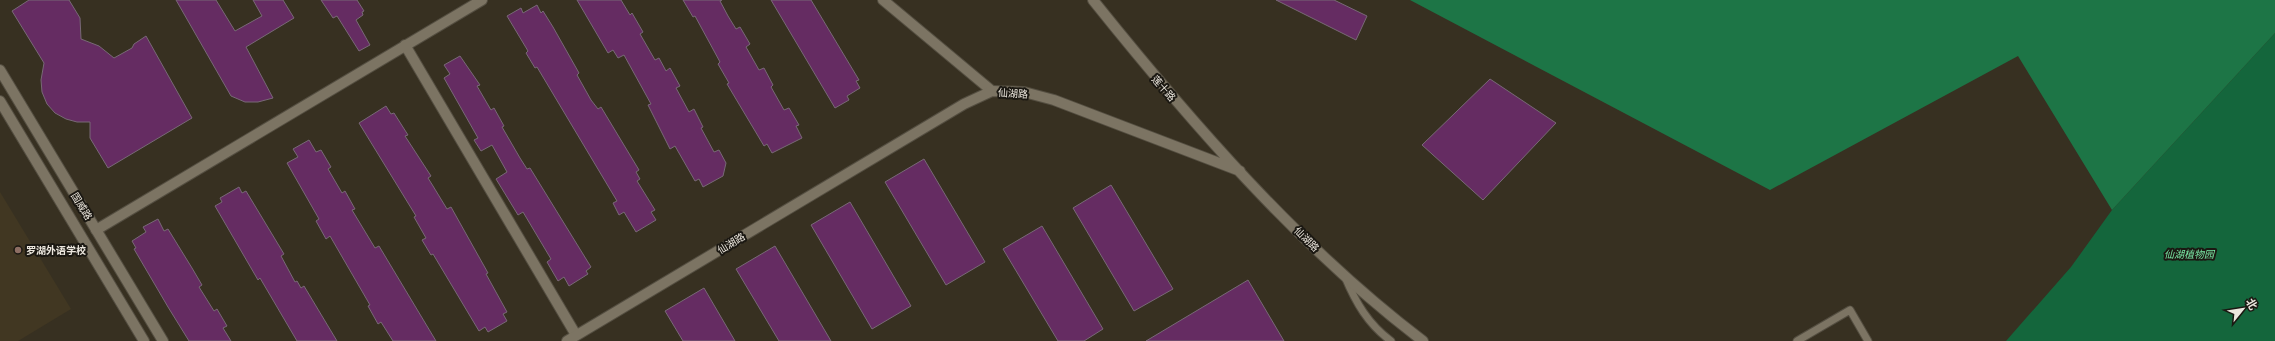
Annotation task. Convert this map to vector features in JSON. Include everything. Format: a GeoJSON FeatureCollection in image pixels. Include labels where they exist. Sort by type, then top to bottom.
{"type":"FeatureCollection","features":[{"type":"Feature","properties":{"kind":"street"},"geometry":{"type":"LineString","coordinates":[[96,230],[482,0]]}},
{"type":"Feature","properties":{"kind":"street"},"geometry":{"type":"LineString","coordinates":[[883,0],[992,91]]}},
{"type":"Feature","properties":{"kind":"street","name":"莲十路"},"geometry":{"type":"LineString","coordinates":[[1093,0],[1152,74],[1240,171]]}},
{"type":"Feature","properties":{"kind":"street"},"geometry":{"type":"LineString","coordinates":[[405,45],[576,335]]}},
{"type":"Feature","properties":{"kind":"street","name":"国威路"},"geometry":{"type":"LineString","coordinates":[[0,70],[163,341]]}},
{"type":"Feature","properties":{"kind":"street","name":"仙湖路"},"geometry":{"type":"LineString","coordinates":[[567,341],[964,104],[992,91],[1024,92],[1054,100],[1240,171],[1345,277],[1391,317],[1423,341]]}},
{"type":"Feature","properties":{"kind":"street","name":"国威路"},"geometry":{"type":"LineString","coordinates":[[0,102],[144,341]]}},
{"type":"Feature","properties":{"kind":"lane"},"geometry":{"type":"LineString","coordinates":[[1345,277],[1355,301],[1368,320],[1391,341]]}},
{"type":"Feature","properties":{"kind":"lane"},"geometry":{"type":"LineString","coordinates":[[1797,341],[1850,310],[1868,341]]}},
{"type":"Feature","properties":{"kind":"shaded area","name":"罗湖外语学校"},"geometry":{"type":"Polygon","coordinates":[[[0,192],[71,309],[18,341],[0,341],[0,192]]]}},
{"type":"Feature","properties":{"kind":"green space"},"geometry":{"type":"Polygon","coordinates":[[[1410,0],[2275,0],[2275,33],[2112,210],[2018,56],[1770,190],[1410,0]]]}},
{"type":"Feature","properties":{"kind":"green space","name":"仙湖植物园"},"geometry":{"type":"Polygon","coordinates":[[[2275,33],[2275,341],[2006,341],[2071,267],[2112,210],[2275,33]]]}},
{"type":"Feature","properties":{"kind":"building"},"geometry":{"type":"Polygon","coordinates":[[[29,0],[69,0],[80,18],[81,39],[99,46],[114,58],[132,48],[134,44],[146,36],[192,118],[108,168],[90,138],[90,122],[77,122],[66,119],[55,113],[47,104],[42,92],[41,80],[44,63],[12,11],[29,0]]]}},
{"type":"Feature","properties":{"kind":"building"},"geometry":{"type":"Polygon","coordinates":[[[176,0],[216,0],[235,31],[262,16],[253,0],[283,0],[294,18],[246,47],[273,98],[258,102],[245,102],[231,96],[176,0]]]}},
{"type":"Feature","properties":{"kind":"building"},"geometry":{"type":"Polygon","coordinates":[[[321,0],[357,0],[364,11],[362,12],[363,15],[356,20],[370,45],[359,51],[337,16],[333,18],[321,0]]]}},
{"type":"Feature","properties":{"kind":"building"},"geometry":{"type":"Polygon","coordinates":[[[577,0],[621,0],[630,15],[632,13],[643,32],[640,34],[655,60],[659,58],[666,71],[670,68],[680,86],[676,88],[689,112],[694,109],[703,127],[701,128],[714,152],[719,150],[726,163],[723,176],[703,187],[699,179],[695,181],[675,146],[670,149],[648,105],[651,104],[624,55],[618,58],[613,50],[608,53],[577,0]]]}},
{"type":"Feature","properties":{"kind":"building"},"geometry":{"type":"Polygon","coordinates":[[[683,0],[722,0],[720,1],[736,29],[740,27],[750,44],[746,47],[759,70],[764,68],[773,85],[771,87],[784,110],[789,108],[799,125],[796,126],[802,138],[772,153],[767,144],[764,146],[727,84],[729,83],[718,64],[720,62],[695,16],[693,17],[683,0]]]}},
{"type":"Feature","properties":{"kind":"building"},"geometry":{"type":"Polygon","coordinates":[[[771,0],[811,0],[859,80],[856,81],[860,88],[847,96],[849,100],[835,108],[771,0]]]}},
{"type":"Feature","properties":{"kind":"building"},"geometry":{"type":"Polygon","coordinates":[[[1276,0],[1334,0],[1367,16],[1356,40],[1276,0]]]}},
{"type":"Feature","properties":{"kind":"building"},"geometry":{"type":"Polygon","coordinates":[[[537,5],[541,13],[543,11],[553,27],[579,73],[577,75],[591,100],[598,109],[601,107],[639,170],[636,172],[640,179],[637,181],[655,210],[651,212],[656,220],[636,232],[624,212],[619,215],[613,203],[617,201],[537,67],[535,68],[526,53],[528,51],[507,16],[521,8],[523,13],[537,5]]]}},
{"type":"Feature","properties":{"kind":"building"},"geometry":{"type":"Polygon","coordinates":[[[460,56],[480,85],[477,86],[491,110],[494,108],[504,126],[502,127],[520,158],[527,169],[530,168],[591,267],[586,271],[588,274],[569,286],[564,277],[558,281],[547,262],[551,259],[523,212],[518,215],[496,179],[507,172],[492,145],[481,151],[474,140],[478,138],[444,78],[450,74],[444,65],[460,56]]]}},
{"type":"Feature","properties":{"kind":"building"},"geometry":{"type":"Polygon","coordinates":[[[1490,79],[1556,123],[1483,200],[1422,145],[1490,79]]]}},
{"type":"Feature","properties":{"kind":"building"},"geometry":{"type":"Polygon","coordinates":[[[386,106],[391,114],[394,113],[408,135],[405,136],[431,176],[428,178],[447,209],[451,207],[488,273],[486,274],[507,312],[503,314],[507,321],[488,332],[485,327],[479,331],[433,254],[431,255],[422,240],[426,238],[414,217],[416,216],[359,123],[386,106]]]}},
{"type":"Feature","properties":{"kind":"building"},"geometry":{"type":"Polygon","coordinates":[[[309,140],[316,152],[321,150],[331,167],[328,169],[342,193],[345,191],[355,209],[352,210],[375,248],[379,246],[436,341],[393,341],[381,322],[378,324],[368,306],[370,305],[330,236],[326,239],[316,221],[319,219],[287,163],[298,157],[293,149],[309,140]]]}},
{"type":"Feature","properties":{"kind":"building"},"geometry":{"type":"Polygon","coordinates":[[[924,159],[985,262],[946,285],[885,182],[924,159]]]}},
{"type":"Feature","properties":{"kind":"building"},"geometry":{"type":"Polygon","coordinates":[[[1111,185],[1173,289],[1134,311],[1073,208],[1111,185]]]}},
{"type":"Feature","properties":{"kind":"building"},"geometry":{"type":"Polygon","coordinates":[[[239,187],[242,193],[246,191],[284,254],[281,256],[295,282],[297,281],[301,288],[304,286],[337,341],[297,341],[260,278],[258,280],[215,206],[222,202],[220,198],[239,187]]]}},
{"type":"Feature","properties":{"kind":"building"},"geometry":{"type":"Polygon","coordinates":[[[850,202],[911,306],[872,329],[811,225],[850,202]]]}},
{"type":"Feature","properties":{"kind":"building"},"geometry":{"type":"Polygon","coordinates":[[[158,219],[164,231],[168,229],[192,268],[202,285],[199,287],[214,311],[217,309],[227,326],[223,328],[231,341],[189,341],[168,307],[134,249],[136,248],[132,241],[146,232],[143,227],[158,219]]]}},
{"type":"Feature","properties":{"kind":"building"},"geometry":{"type":"Polygon","coordinates":[[[1042,226],[1103,329],[1084,341],[1058,341],[1003,249],[1042,226]]]}},
{"type":"Feature","properties":{"kind":"building"},"geometry":{"type":"Polygon","coordinates":[[[775,246],[831,341],[779,341],[736,269],[775,246]]]}},
{"type":"Feature","properties":{"kind":"building"},"geometry":{"type":"Polygon","coordinates":[[[1248,280],[1284,341],[1146,341],[1248,280]]]}},
{"type":"Feature","properties":{"kind":"building"},"geometry":{"type":"Polygon","coordinates":[[[704,288],[735,341],[683,341],[665,311],[704,288]]]}},
{"type":"Feature","properties":{"kind":"place","name":"罗湖外语学校"},"geometry":{"type":"Point","coordinates":[18,250]}}]}
